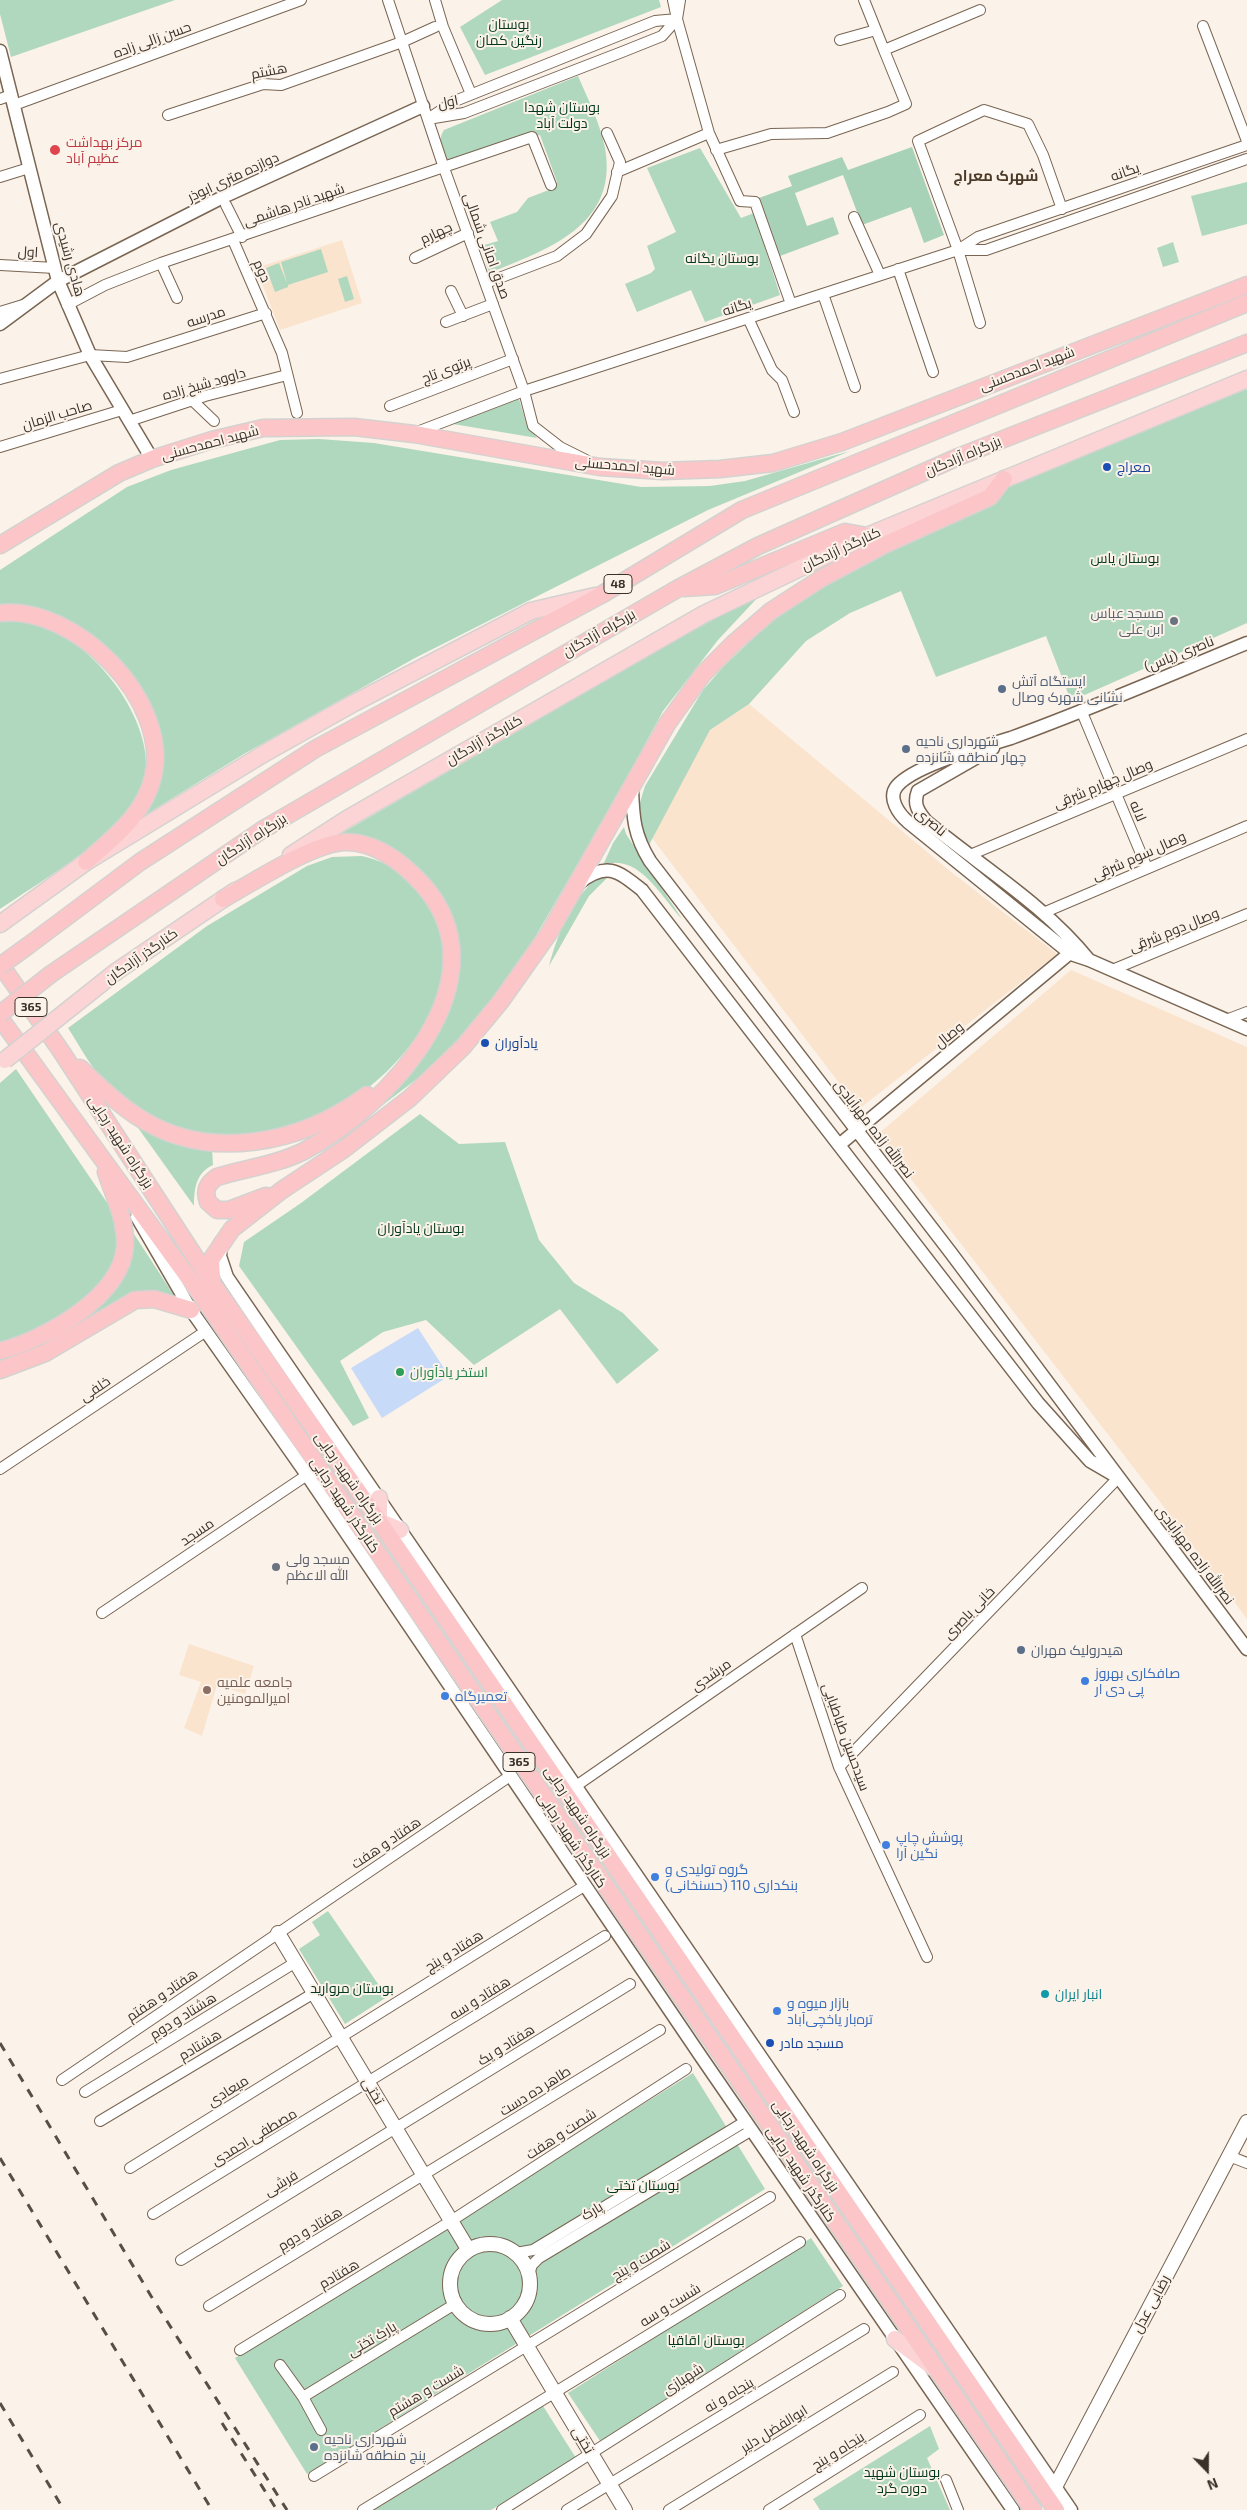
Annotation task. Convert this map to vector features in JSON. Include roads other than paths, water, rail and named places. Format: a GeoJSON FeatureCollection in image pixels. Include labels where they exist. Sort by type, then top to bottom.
{"type":"FeatureCollection","features":[{"type":"Feature","properties":{"kind":"highway","name":"شهید احمدحسنی"},"geometry":{"type":"LineString","coordinates":[[0,545],[119,473],[152,459],[212,440],[262,428],[343,426],[414,434],[600,467],[663,471],[720,469],[773,462],[842,442],[1247,285]]}},
{"type":"Feature","properties":{"kind":"highway","name":"48"},"geometry":{"type":"LineString","coordinates":[[0,965],[140,862],[315,749],[600,594],[742,510],[1247,303]]}},
{"type":"Feature","properties":{"kind":"highway","name":"بزرگراه آزادگان"},"geometry":{"type":"LineString","coordinates":[[0,1014],[51,974],[262,830],[677,589],[758,546],[958,458],[1247,343]]}},
{"type":"Feature","properties":{"kind":"highway","name":"کنارگذر آزادگان"},"geometry":{"type":"LineString","coordinates":[[212,1283],[210,1260],[232,1228],[282,1190],[344,1149],[410,1098],[463,1047],[501,1001],[545,939],[667,724],[704,674],[733,644],[771,611],[822,578],[884,545],[990,497],[1004,479]]}},
{"type":"Feature","properties":{"kind":"highway"},"geometry":{"type":"LineString","coordinates":[[677,589],[715,586],[845,532],[867,536]]}},
{"type":"Feature","properties":{"kind":"highway"},"geometry":{"type":"LineString","coordinates":[[0,613],[26,613],[43,617],[64,626],[82,638],[96,649],[128,685],[142,708],[149,727],[154,753],[153,776],[147,794],[130,823],[86,862]]}},
{"type":"Feature","properties":{"kind":"highway"},"geometry":{"type":"LineString","coordinates":[[223,899],[323,847],[345,842],[367,845],[398,861],[414,875],[436,903],[449,936],[452,957],[449,986],[444,1003],[410,1061],[395,1080],[372,1104],[325,1138],[280,1161],[217,1177],[209,1183],[206,1190],[208,1202],[217,1210],[229,1210],[282,1190]]}},
{"type":"Feature","properties":{"kind":"highway","name":"بزرگراه شهید رجایی"},"geometry":{"type":"LineString","coordinates":[[0,965],[61,1051],[212,1283],[379,1522],[1056,2510]]}},
{"type":"Feature","properties":{"kind":"highway","name":"بزرگراه شهید رجایی"},"geometry":{"type":"LineString","coordinates":[[0,1018],[199,1292],[312,1471],[1033,2510]]}},
{"type":"Feature","properties":{"kind":"highway"},"geometry":{"type":"LineString","coordinates":[[61,1051],[117,1102],[136,1116],[177,1135],[218,1143],[259,1142],[312,1127],[353,1105],[410,1061]]}},
{"type":"Feature","properties":{"kind":"highway"},"geometry":{"type":"LineString","coordinates":[[0,1352],[55,1328],[83,1309],[106,1290],[119,1269],[125,1247],[123,1223],[101,1156]]}},
{"type":"Feature","properties":{"kind":"highway"},"geometry":{"type":"LineString","coordinates":[[0,1370],[45,1354],[135,1300],[154,1299],[191,1310]]}},
{"type":"Feature","properties":{"kind":"main road","name":"کنارگذر آزادگان"},"geometry":{"type":"LineString","coordinates":[[2,1062],[117,971],[223,899],[347,819],[704,614],[867,536],[1247,378]]}},
{"type":"Feature","properties":{"kind":"main road"},"geometry":{"type":"LineString","coordinates":[[6,919],[86,862],[338,712],[531,610],[600,594]]}},
{"type":"Feature","properties":{"kind":"main road"},"geometry":{"type":"LineString","coordinates":[[379,1498],[379,1522],[400,1530]]}},
{"type":"Feature","properties":{"kind":"main road","name":"تختی"},"geometry":{"type":"LineString","coordinates":[[278,1933],[468,2249]]}},
{"type":"Feature","properties":{"kind":"main road","name":"رضایی عدل"},"geometry":{"type":"LineString","coordinates":[[1055,2487],[1247,2122]]}},
{"type":"Feature","properties":{"kind":"main road"},"geometry":{"type":"LineString","coordinates":[[493,2243],[505,2246],[516,2253],[524,2263],[529,2274],[530,2287],[527,2300],[520,2310],[510,2318],[498,2323],[486,2324],[463,2314],[455,2304],[450,2293],[451,2274],[459,2258],[468,2249],[480,2244],[493,2243]]}},
{"type":"Feature","properties":{"kind":"main road","name":"تختی"},"geometry":{"type":"LineString","coordinates":[[510,2318],[625,2510]]}},
{"type":"Feature","properties":{"kind":"main road"},"geometry":{"type":"LineString","coordinates":[[895,2338],[936,2369]]}},
{"type":"Feature","properties":{"kind":"street","name":"حسن زالی زاده"},"geometry":{"type":"LineString","coordinates":[[8,100],[301,0]]}},
{"type":"Feature","properties":{"kind":"street","name":"صدق امانی شمالی"},"geometry":{"type":"LineString","coordinates":[[388,0],[444,168],[524,391],[533,426],[560,447],[600,467]]}},
{"type":"Feature","properties":{"kind":"street"},"geometry":{"type":"LineString","coordinates":[[435,0],[443,27],[471,94]]}},
{"type":"Feature","properties":{"kind":"street"},"geometry":{"type":"LineString","coordinates":[[673,0],[709,133],[740,201],[756,202],[791,304]]}},
{"type":"Feature","properties":{"kind":"street"},"geometry":{"type":"LineString","coordinates":[[677,19],[680,0]]}},
{"type":"Feature","properties":{"kind":"street"},"geometry":{"type":"LineString","coordinates":[[716,150],[771,134],[827,133],[906,104],[864,0]]}},
{"type":"Feature","properties":{"kind":"street"},"geometry":{"type":"LineString","coordinates":[[884,50],[980,10]]}},
{"type":"Feature","properties":{"kind":"street","name":"اول"},"geometry":{"type":"LineString","coordinates":[[428,120],[454,101],[471,94],[655,21],[677,19]]}},
{"type":"Feature","properties":{"kind":"street","name":"اول"},"geometry":{"type":"LineString","coordinates":[[428,120],[464,113],[662,36],[677,19]]}},
{"type":"Feature","properties":{"kind":"street"},"geometry":{"type":"LineString","coordinates":[[1203,26],[1247,141]]}},
{"type":"Feature","properties":{"kind":"street","name":"هشتم"},"geometry":{"type":"LineString","coordinates":[[168,115],[263,84],[281,85],[402,42],[435,27]]}},
{"type":"Feature","properties":{"kind":"street"},"geometry":{"type":"LineString","coordinates":[[840,40],[876,30]]}},
{"type":"Feature","properties":{"kind":"street","name":"هادی رشیدی"},"geometry":{"type":"LineString","coordinates":[[0,51],[8,100],[30,168],[58,281],[90,355],[152,459]]}},
{"type":"Feature","properties":{"kind":"street","name":"دوازده متری ابوذر"},"geometry":{"type":"LineString","coordinates":[[0,324],[58,281],[223,197],[424,106]]}},
{"type":"Feature","properties":{"kind":"street"},"geometry":{"type":"LineString","coordinates":[[980,323],[958,250],[918,141],[984,110],[1028,124],[1062,208]]}},
{"type":"Feature","properties":{"kind":"street"},"geometry":{"type":"LineString","coordinates":[[486,283],[557,256],[586,234],[612,196],[620,162],[607,133]]}},
{"type":"Feature","properties":{"kind":"street"},"geometry":{"type":"LineString","coordinates":[[617,172],[709,133]]}},
{"type":"Feature","properties":{"kind":"street","name":"شهید نادر هاشمی"},"geometry":{"type":"LineString","coordinates":[[67,305],[105,285],[161,263],[532,138],[551,185]]}},
{"type":"Feature","properties":{"kind":"street","name":"یگانه"},"geometry":{"type":"LineString","coordinates":[[414,434],[524,391],[958,250],[978,237],[1247,145]]}},
{"type":"Feature","properties":{"kind":"street","name":"یگانه"},"geometry":{"type":"LineString","coordinates":[[958,250],[986,250],[1247,159]]}},
{"type":"Feature","properties":{"kind":"street"},"geometry":{"type":"LineString","coordinates":[[0,177],[30,168]]}},
{"type":"Feature","properties":{"kind":"street"},"geometry":{"type":"LineString","coordinates":[[226,205],[238,238]]}},
{"type":"Feature","properties":{"kind":"street"},"geometry":{"type":"LineString","coordinates":[[854,217],[880,275]]}},
{"type":"Feature","properties":{"kind":"street","name":"چهارم"},"geometry":{"type":"LineString","coordinates":[[415,258],[468,233]]}},
{"type":"Feature","properties":{"kind":"street","name":"دوم"},"geometry":{"type":"LineString","coordinates":[[238,238],[266,313]]}},
{"type":"Feature","properties":{"kind":"street"},"geometry":{"type":"LineString","coordinates":[[161,263],[177,298]]}},
{"type":"Feature","properties":{"kind":"street","name":"اول"},"geometry":{"type":"LineString","coordinates":[[0,265],[55,268]]}},
{"type":"Feature","properties":{"kind":"street"},"geometry":{"type":"LineString","coordinates":[[898,269],[933,372]]}},
{"type":"Feature","properties":{"kind":"street"},"geometry":{"type":"LineString","coordinates":[[451,291],[463,316]]}},
{"type":"Feature","properties":{"kind":"street"},"geometry":{"type":"LineString","coordinates":[[822,294],[856,387]]}},
{"type":"Feature","properties":{"kind":"street"},"geometry":{"type":"LineString","coordinates":[[0,312],[27,304]]}},
{"type":"Feature","properties":{"kind":"street"},"geometry":{"type":"LineString","coordinates":[[446,322],[493,304]]}},
{"type":"Feature","properties":{"kind":"street"},"geometry":{"type":"LineString","coordinates":[[266,313],[282,353],[297,414]]}},
{"type":"Feature","properties":{"kind":"street","name":"مدرسه"},"geometry":{"type":"LineString","coordinates":[[0,379],[90,355],[127,357],[266,313]]}},
{"type":"Feature","properties":{"kind":"street"},"geometry":{"type":"LineString","coordinates":[[748,318],[772,370],[782,380],[794,412]]}},
{"type":"Feature","properties":{"kind":"street","name":"پرتوی تاج"},"geometry":{"type":"LineString","coordinates":[[390,406],[512,359]]}},
{"type":"Feature","properties":{"kind":"street","name":"داوود شیخ زاده"},"geometry":{"type":"LineString","coordinates":[[125,415],[288,376]]}},
{"type":"Feature","properties":{"kind":"street"},"geometry":{"type":"LineString","coordinates":[[192,400],[214,421]]}},
{"type":"Feature","properties":{"kind":"street","name":"صاحب الزمان"},"geometry":{"type":"LineString","coordinates":[[0,447],[125,415]]}},
{"type":"Feature","properties":{"kind":"street","name":"ناصری (یاس)"},"geometry":{"type":"LineString","coordinates":[[1011,738],[1247,643]]}},
{"type":"Feature","properties":{"kind":"street","name":"لاله"},"geometry":{"type":"LineString","coordinates":[[1081,710],[1147,868]]}},
{"type":"Feature","properties":{"kind":"street","name":"ناصری"},"geometry":{"type":"LineString","coordinates":[[1011,738],[928,784],[918,791],[915,800],[918,810],[926,821],[1043,914],[1074,950]]}},
{"type":"Feature","properties":{"kind":"street","name":"ناصری"},"geometry":{"type":"LineString","coordinates":[[1011,738],[957,755],[904,779],[895,788],[893,797],[899,813],[908,822],[1089,960],[1247,1029]]}},
{"type":"Feature","properties":{"kind":"street","name":"وصال چهارم شرقی"},"geometry":{"type":"LineString","coordinates":[[970,855],[1247,739]]}},
{"type":"Feature","properties":{"kind":"street","name":"نصرالله زاده مهرآبادی"},"geometry":{"type":"LineString","coordinates":[[632,788],[633,820],[642,849],[951,1253],[1247,1649]]}},
{"type":"Feature","properties":{"kind":"street","name":"وصال سوم شرقی"},"geometry":{"type":"LineString","coordinates":[[1043,914],[1247,826]]}},
{"type":"Feature","properties":{"kind":"street","name":"نصرالله زاده مهرآبادی"},"geometry":{"type":"LineString","coordinates":[[577,884],[589,874],[602,870],[620,872],[642,890],[1038,1403],[1090,1461],[1118,1478]]}},
{"type":"Feature","properties":{"kind":"street","name":"وصال دوم شرقی"},"geometry":{"type":"LineString","coordinates":[[1112,970],[1247,914]]}},
{"type":"Feature","properties":{"kind":"street","name":"وصال"},"geometry":{"type":"LineString","coordinates":[[838,1145],[1074,950]]}},
{"type":"Feature","properties":{"kind":"street"},"geometry":{"type":"LineString","coordinates":[[1226,1020],[1247,1012]]}},
{"type":"Feature","properties":{"kind":"street","name":"کنارگذر شهید رجایی"},"geometry":{"type":"LineString","coordinates":[[101,1156],[191,1310],[312,1471],[510,1776],[746,2127],[895,2338],[1013,2510]]}},
{"type":"Feature","properties":{"kind":"street"},"geometry":{"type":"LineString","coordinates":[[221,1242],[220,1256],[227,1276],[1071,2510]]}},
{"type":"Feature","properties":{"kind":"street","name":"خلفی"},"geometry":{"type":"LineString","coordinates":[[0,1469],[206,1331]]}},
{"type":"Feature","properties":{"kind":"street","name":"مسجد"},"geometry":{"type":"LineString","coordinates":[[102,1613],[312,1471]]}},
{"type":"Feature","properties":{"kind":"street","name":"خانی باصری"},"geometry":{"type":"LineString","coordinates":[[839,1767],[1118,1478]]}},
{"type":"Feature","properties":{"kind":"street","name":"مرشدی"},"geometry":{"type":"LineString","coordinates":[[576,1786],[862,1588]]}},
{"type":"Feature","properties":{"kind":"street","name":"سیدحسین طباطبایی"},"geometry":{"type":"LineString","coordinates":[[795,1634],[839,1767],[927,1957]]}},
{"type":"Feature","properties":{"kind":"street","name":"هفتاد و هفت"},"geometry":{"type":"LineString","coordinates":[[278,1933],[510,1776]]}},
{"type":"Feature","properties":{"kind":"street","name":"هفتاد و پنج"},"geometry":{"type":"LineString","coordinates":[[341,2037],[581,1888]]}},
{"type":"Feature","properties":{"kind":"street","name":"هفتاد و هفتم"},"geometry":{"type":"LineString","coordinates":[[62,2080],[278,1933]]}},
{"type":"Feature","properties":{"kind":"street","name":"هفتاد و سه"},"geometry":{"type":"LineString","coordinates":[[368,2083],[605,1936]]}},
{"type":"Feature","properties":{"kind":"street","name":"هشتاد و دوم"},"geometry":{"type":"LineString","coordinates":[[85,2092],[296,1962]]}},
{"type":"Feature","properties":{"kind":"street","name":"هفتاد و یک"},"geometry":{"type":"LineString","coordinates":[[396,2129],[630,1984]]}},
{"type":"Feature","properties":{"kind":"street","name":"هشتادم"},"geometry":{"type":"LineString","coordinates":[[100,2121],[314,1993]]}},
{"type":"Feature","properties":{"kind":"street","name":"طاهر ده دست"},"geometry":{"type":"LineString","coordinates":[[424,2176],[660,2030]]}},
{"type":"Feature","properties":{"kind":"street","name":"میعادی"},"geometry":{"type":"LineString","coordinates":[[130,2168],[341,2037]]}},
{"type":"Feature","properties":{"kind":"street","name":"شصت و هفت"},"geometry":{"type":"LineString","coordinates":[[452,2222],[686,2069]]}},
{"type":"Feature","properties":{"kind":"street","name":"مصطفی احمدی"},"geometry":{"type":"LineString","coordinates":[[153,2214],[368,2083]]}},
{"type":"Feature","properties":{"kind":"street","name":"پارک"},"geometry":{"type":"LineString","coordinates":[[529,2274],[532,2265],[578,2229],[746,2127]]}},
{"type":"Feature","properties":{"kind":"street","name":"فرشی"},"geometry":{"type":"LineString","coordinates":[[180,2260],[396,2129]]}},
{"type":"Feature","properties":{"kind":"street"},"geometry":{"type":"LineString","coordinates":[[1229,2156],[1247,2163]]}},
{"type":"Feature","properties":{"kind":"street","name":"هفتاد و دوم"},"geometry":{"type":"LineString","coordinates":[[209,2306],[424,2176]]}},
{"type":"Feature","properties":{"kind":"street","name":"شصت و پنج"},"geometry":{"type":"LineString","coordinates":[[526,2346],[770,2197]]}},
{"type":"Feature","properties":{"kind":"street","name":"هفتادم"},"geometry":{"type":"LineString","coordinates":[[240,2350],[452,2222]]}},
{"type":"Feature","properties":{"kind":"street","name":"پارک"},"geometry":{"type":"LineString","coordinates":[[516,2253],[533,2250],[578,2229]]}},
{"type":"Feature","properties":{"kind":"street","name":"شست و سه"},"geometry":{"type":"LineString","coordinates":[[364,2510],[800,2242]]}},
{"type":"Feature","properties":{"kind":"street","name":"شهبازی"},"geometry":{"type":"LineString","coordinates":[[502,2510],[592,2455],[840,2294]]}},
{"type":"Feature","properties":{"kind":"street","name":"پارک تختی"},"geometry":{"type":"LineString","coordinates":[[303,2397],[455,2304]]}},
{"type":"Feature","properties":{"kind":"street","name":"پنجاه و نه"},"geometry":{"type":"LineString","coordinates":[[567,2510],[864,2329]]}},
{"type":"Feature","properties":{"kind":"street","name":"شست و هشتم"},"geometry":{"type":"LineString","coordinates":[[314,2476],[526,2346]]}},
{"type":"Feature","properties":{"kind":"street"},"geometry":{"type":"LineString","coordinates":[[280,2365],[303,2397],[321,2430]]}},
{"type":"Feature","properties":{"kind":"street","name":"ابوالفضل دلیر"},"geometry":{"type":"LineString","coordinates":[[669,2510],[893,2372]]}},
{"type":"Feature","properties":{"kind":"street","name":"پنجاه و پنج"},"geometry":{"type":"LineString","coordinates":[[769,2510],[920,2415]]}},
{"type":"Feature","properties":{"kind":"street"},"geometry":{"type":"LineString","coordinates":[[946,2480],[958,2510]]}},
{"type":"Feature","properties":{"kind":"water","name":"استخر یادآوران"},"geometry":{"type":"Polygon","coordinates":[[[418,1328],[449,1376],[382,1418],[351,1368],[418,1328]]]}},
{"type":"Feature","properties":{"kind":"railway"},"geometry":{"type":"LineString","coordinates":[[0,2043],[151,2296],[287,2510]]}},
{"type":"Feature","properties":{"kind":"railway"},"geometry":{"type":"LineString","coordinates":[[0,2158],[212,2510]]}},
{"type":"Feature","properties":{"kind":"railway"},"geometry":{"type":"LineString","coordinates":[[0,2403],[64,2510]]}},
{"type":"Feature","properties":{"kind":"railway"},"geometry":{"type":"LineString","coordinates":[[222,2423],[277,2510]]}},
{"type":"Feature","properties":{"kind":"place","name":"مرکز بهداشت عظیم آباد"},"geometry":{"type":"Point","coordinates":[55,150]}},
{"type":"Feature","properties":{"kind":"place","name":"معراج"},"geometry":{"type":"Point","coordinates":[1107,467]}},
{"type":"Feature","properties":{"kind":"place","name":"مسجد عباس ابن علی"},"geometry":{"type":"Point","coordinates":[1174,621]}},
{"type":"Feature","properties":{"kind":"place","name":"ایستگاه آتش نشانی شهرک وصال"},"geometry":{"type":"Point","coordinates":[1002,689]}},
{"type":"Feature","properties":{"kind":"place","name":"شهرداری ناحیه چهار منطقه شانزده"},"geometry":{"type":"Point","coordinates":[906,749]}},
{"type":"Feature","properties":{"kind":"place","name":"یادآوران"},"geometry":{"type":"Point","coordinates":[485,1043]}},
{"type":"Feature","properties":{"kind":"place","name":"استخر یادآوران"},"geometry":{"type":"Point","coordinates":[400,1372]}},
{"type":"Feature","properties":{"kind":"place","name":"مسجد ولی الله الاعظم"},"geometry":{"type":"Point","coordinates":[276,1567]}},
{"type":"Feature","properties":{"kind":"place","name":"هیدرولیک مهران"},"geometry":{"type":"Point","coordinates":[1021,1650]}},
{"type":"Feature","properties":{"kind":"place","name":"صافکاری بهروز پی دی ار"},"geometry":{"type":"Point","coordinates":[1085,1681]}},
{"type":"Feature","properties":{"kind":"place","name":"جامعه علمیه امیرالمومنین"},"geometry":{"type":"Point","coordinates":[207,1690]}},
{"type":"Feature","properties":{"kind":"place","name":"تعمیرگاه"},"geometry":{"type":"Point","coordinates":[445,1696]}},
{"type":"Feature","properties":{"kind":"place","name":"پوشش چاپ نگین آرا"},"geometry":{"type":"Point","coordinates":[886,1845]}},
{"type":"Feature","properties":{"kind":"place","name":"گروه تولیدی و بنکداری 110 (حسنخانی)"},"geometry":{"type":"Point","coordinates":[655,1877]}},
{"type":"Feature","properties":{"kind":"place","name":"انبار ایران"},"geometry":{"type":"Point","coordinates":[1045,1994]}},
{"type":"Feature","properties":{"kind":"place","name":"بازار میوه و تره‌بار یاخچی‌آباد"},"geometry":{"type":"Point","coordinates":[777,2011]}},
{"type":"Feature","properties":{"kind":"place","name":"مسجد مادر"},"geometry":{"type":"Point","coordinates":[770,2043]}},
{"type":"Feature","properties":{"kind":"place","name":"شهرداری ناحیه پنج منطقه شانزده"},"geometry":{"type":"Point","coordinates":[314,2447]}},
{"type":"Feature","properties":{"kind":"district","name":"شهرک معراج"},"geometry":{"type":"Point","coordinates":[996,176]}},
{"type":"Feature","properties":{"kind":"park label","name":"بوستان رنگین کمان"},"geometry":{"type":"Point","coordinates":[509,32]}},
{"type":"Feature","properties":{"kind":"park label","name":"بوستان شهدا دولت آباد"},"geometry":{"type":"Point","coordinates":[562,116]}},
{"type":"Feature","properties":{"kind":"park label","name":"بوستان یگانه"},"geometry":{"type":"Point","coordinates":[722,258]}},
{"type":"Feature","properties":{"kind":"park label","name":"بوستان یاس"},"geometry":{"type":"Point","coordinates":[1125,558]}},
{"type":"Feature","properties":{"kind":"park label","name":"بوستان یادآوران"},"geometry":{"type":"Point","coordinates":[421,1228]}},
{"type":"Feature","properties":{"kind":"park label","name":"بوستان مروارید"},"geometry":{"type":"Point","coordinates":[352,1988]}},
{"type":"Feature","properties":{"kind":"park label","name":"بوستان تختی"},"geometry":{"type":"Point","coordinates":[643,2185]}},
{"type":"Feature","properties":{"kind":"park label","name":"بوستان اقاقیا"},"geometry":{"type":"Point","coordinates":[706,2340]}},
{"type":"Feature","properties":{"kind":"park label","name":"بوستان شهید دوره گرد"},"geometry":{"type":"Point","coordinates":[902,2480]}}]}
